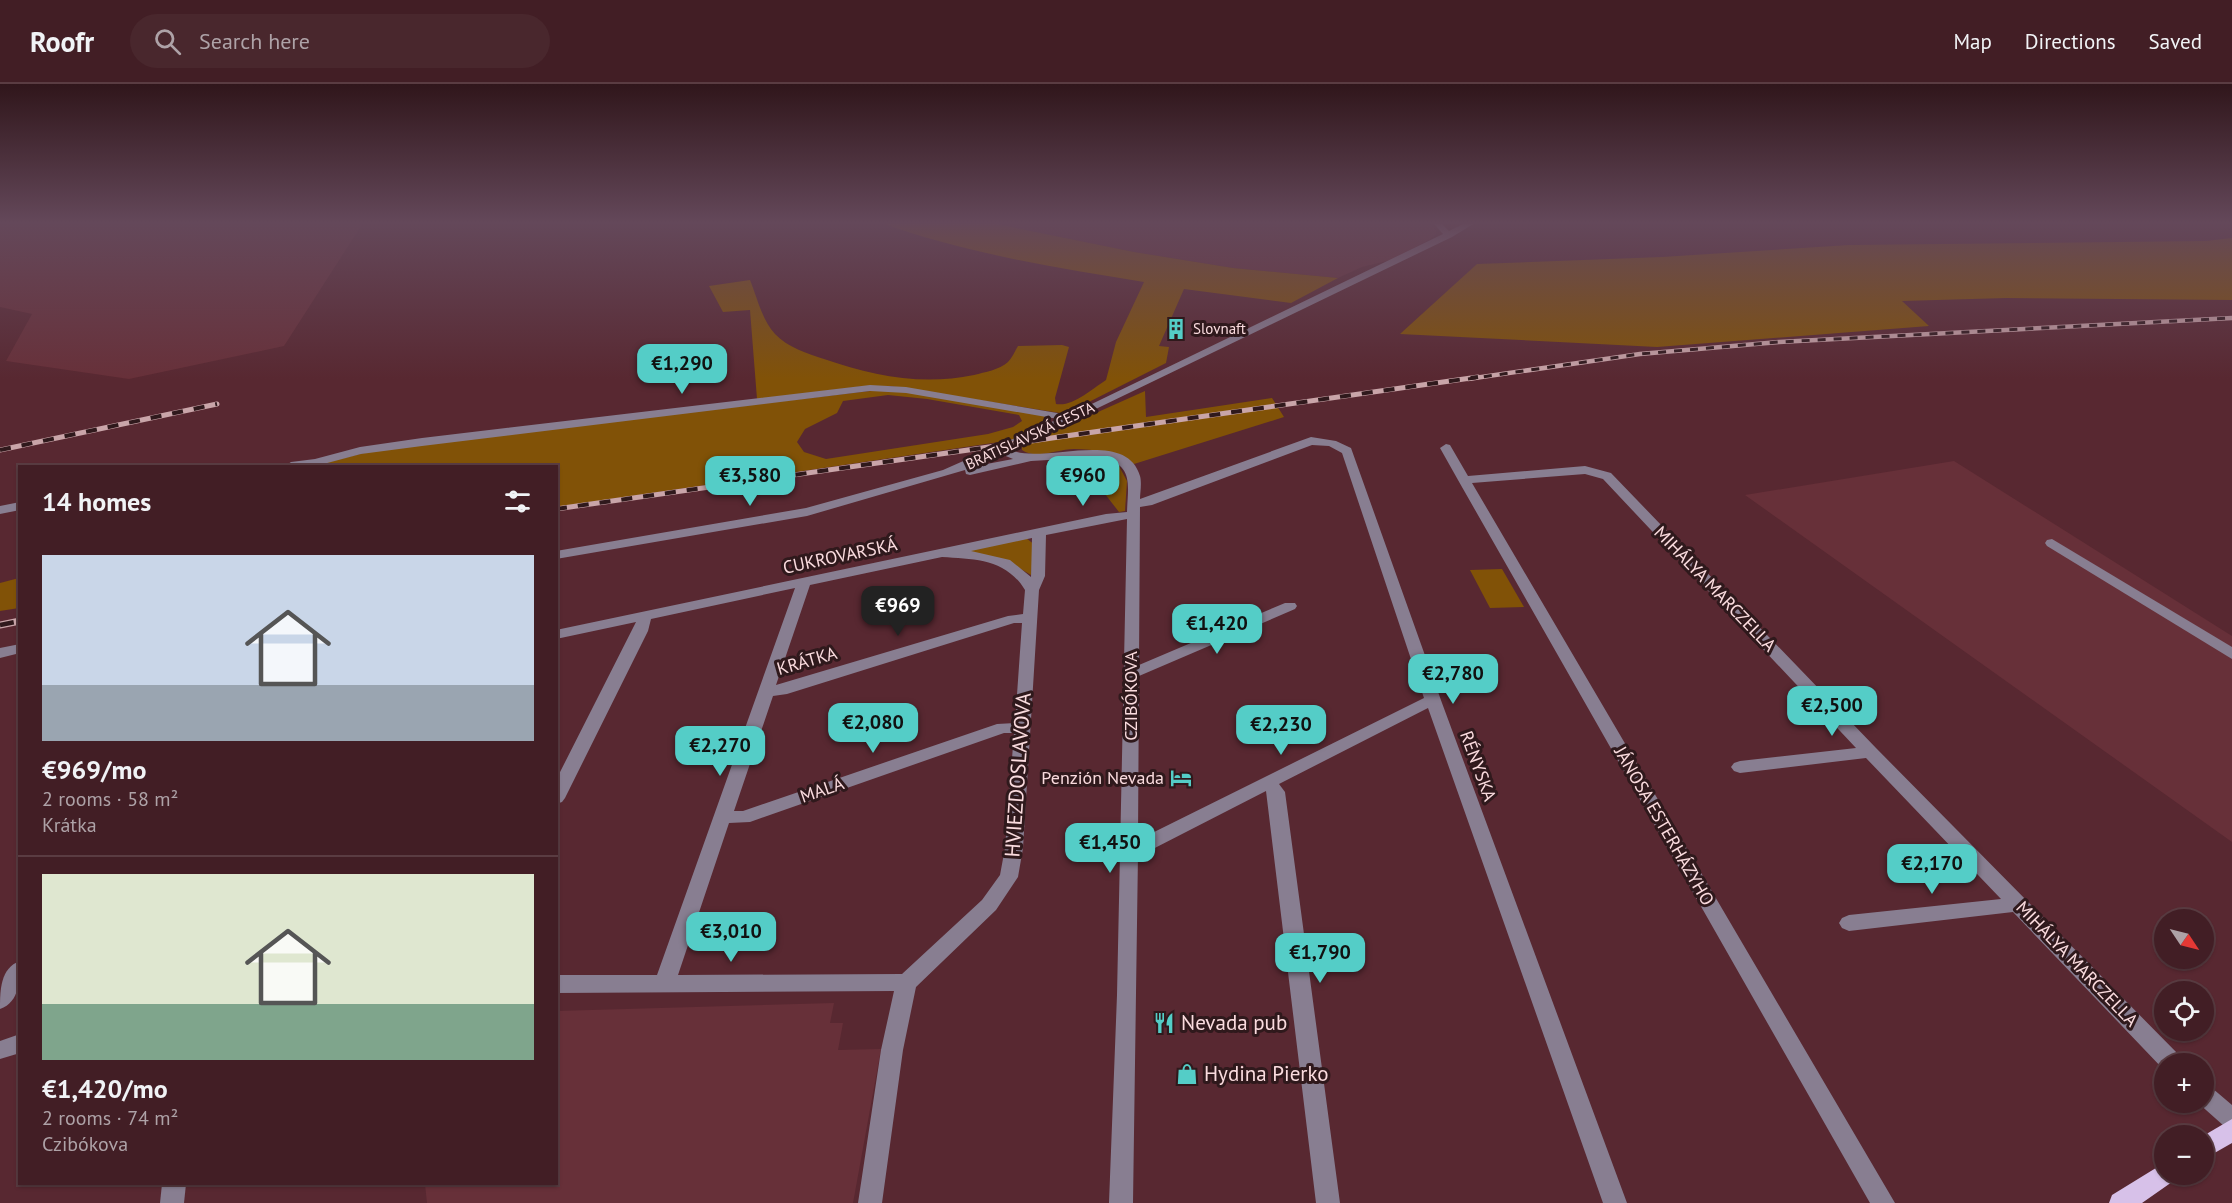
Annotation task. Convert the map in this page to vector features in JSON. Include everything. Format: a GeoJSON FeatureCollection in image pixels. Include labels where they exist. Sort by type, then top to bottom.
{"type":"FeatureCollection","features":[{"type":"Feature","properties":{"kind":"main road"},"geometry":{"type":"LineString","coordinates":[[2214,1142],[2232,1130]]}},
{"type":"Feature","properties":{"kind":"main road"},"geometry":{"type":"LineString","coordinates":[[2121,1203],[2154,1181]]}},
{"type":"Feature","properties":{"kind":"street","name":"BRATISLAVSKÁ CESTA"},"geometry":{"type":"LineString","coordinates":[[558,555],[807,512],[947,473],[1003,450],[1365,275]]}},
{"type":"Feature","properties":{"kind":"street"},"geometry":{"type":"LineString","coordinates":[[299,465],[360,451],[870,388],[906,390],[1069,418]]}},
{"type":"Feature","properties":{"kind":"street","name":"RÉNYSKA"},"geometry":{"type":"LineString","coordinates":[[1133,509],[1311,441],[1332,443],[1347,451],[1434,703],[1615,1203]]}},
{"type":"Feature","properties":{"kind":"street","name":"JÁNOSA ESTERHÁZYHO"},"geometry":{"type":"LineString","coordinates":[[1446,448],[1883,1203]]}},
{"type":"Feature","properties":{"kind":"street","name":"CZIBÓKOVA"},"geometry":{"type":"LineString","coordinates":[[1003,450],[1020,457],[1041,458],[1088,453],[1112,456],[1131,468],[1134,476],[1122,1203]]}},
{"type":"Feature","properties":{"kind":"street"},"geometry":{"type":"LineString","coordinates":[[947,473],[1041,458]]}},
{"type":"Feature","properties":{"kind":"street","name":"MIHÁLYA MARCZELLA"},"geometry":{"type":"LineString","coordinates":[[1464,480],[1585,470],[1607,476],[1870,752],[2162,1053]]}},
{"type":"Feature","properties":{"kind":"street"},"geometry":{"type":"LineString","coordinates":[[0,510],[18,506]]}},
{"type":"Feature","properties":{"kind":"street","name":"CUKROVARSKÁ"},"geometry":{"type":"LineString","coordinates":[[558,635],[1039,533],[1106,518],[1133,509]]}},
{"type":"Feature","properties":{"kind":"street","name":"HVIEZDOSLAVOVA"},"geometry":{"type":"LineString","coordinates":[[907,982],[989,905],[1010,877],[1014,848],[1029,618],[1032,590],[1038,576],[1039,533]]}},
{"type":"Feature","properties":{"kind":"street"},"geometry":{"type":"LineString","coordinates":[[2052,543],[2232,654]]}},
{"type":"Feature","properties":{"kind":"street"},"geometry":{"type":"LineString","coordinates":[[942,553],[967,554],[1001,561],[1025,576],[1032,590]]}},
{"type":"Feature","properties":{"kind":"street"},"geometry":{"type":"LineString","coordinates":[[665,982],[725,817],[804,584]]}},
{"type":"Feature","properties":{"kind":"street"},"geometry":{"type":"LineString","coordinates":[[1131,674],[1290,606]]}},
{"type":"Feature","properties":{"kind":"street"},"geometry":{"type":"LineString","coordinates":[[558,794],[641,631],[645,616]]}},
{"type":"Feature","properties":{"kind":"street","name":"KRÁTKA"},"geometry":{"type":"LineString","coordinates":[[769,691],[781,690],[1013,619],[1029,618]]}},
{"type":"Feature","properties":{"kind":"street"},"geometry":{"type":"LineString","coordinates":[[0,653],[18,648]]}},
{"type":"Feature","properties":{"kind":"street"},"geometry":{"type":"LineString","coordinates":[[1129,848],[1141,847],[1423,703],[1434,703]]}},
{"type":"Feature","properties":{"kind":"street","name":"MALÁ"},"geometry":{"type":"LineString","coordinates":[[725,817],[744,817],[1002,728],[1022,728]]}},
{"type":"Feature","properties":{"kind":"street"},"geometry":{"type":"LineString","coordinates":[[1740,767],[1870,752]]}},
{"type":"Feature","properties":{"kind":"street"},"geometry":{"type":"LineString","coordinates":[[1269,782],[1276,792],[1328,1203]]}},
{"type":"Feature","properties":{"kind":"street"},"geometry":{"type":"LineString","coordinates":[[1849,923],[2020,904]]}},
{"type":"Feature","properties":{"kind":"street"},"geometry":{"type":"LineString","coordinates":[[0,1000],[18,972]]}},
{"type":"Feature","properties":{"kind":"street"},"geometry":{"type":"LineString","coordinates":[[558,984],[907,982],[901,999],[894,1040],[870,1203]]}},
{"type":"Feature","properties":{"kind":"street"},"geometry":{"type":"LineString","coordinates":[[0,1050],[18,1044]]}},
{"type":"Feature","properties":{"kind":"street"},"geometry":{"type":"LineString","coordinates":[[2214,1104],[2232,1119]]}},
{"type":"Feature","properties":{"kind":"street"},"geometry":{"type":"LineString","coordinates":[[172,1203],[174,1185]]}},
{"type":"Feature","properties":{"kind":"shaded area"},"geometry":{"type":"Polygon","coordinates":[[[0,275],[329,275],[284,346],[129,379],[6,361],[32,314],[0,307],[0,275]]]}},
{"type":"Feature","properties":{"kind":"shaded area"},"geometry":{"type":"Polygon","coordinates":[[[1104,275],[1309,275],[1338,278],[1291,303],[1184,289],[1159,346],[1169,347],[1166,363],[1069,412],[1060,413],[890,386],[865,386],[757,399],[750,310],[723,312],[709,286],[750,280],[770,328],[780,339],[805,352],[842,365],[898,378],[936,380],[974,375],[1004,365],[1018,346],[1062,345],[1069,347],[1055,398],[1056,404],[1062,404],[1076,400],[1106,380],[1116,342],[1144,282],[1104,275]]]}},
{"type":"Feature","properties":{"kind":"shaded area"},"geometry":{"type":"Polygon","coordinates":[[[1309,275],[1344,275],[1338,278],[1309,275]]]}},
{"type":"Feature","properties":{"kind":"shaded area"},"geometry":{"type":"Polygon","coordinates":[[[1465,275],[2232,275],[2232,300],[2006,298],[1902,301],[1929,326],[1657,347],[1400,334],[1465,275]]]}},
{"type":"Feature","properties":{"kind":"shaded area"},"geometry":{"type":"Polygon","coordinates":[[[879,390],[905,392],[1043,415],[1048,419],[1046,424],[1013,440],[558,507],[558,465],[315,465],[389,447],[879,390]],[[888,395],[843,401],[837,413],[805,429],[797,442],[804,452],[826,459],[988,434],[1013,427],[1022,421],[1019,415],[927,399],[888,395]]]}},
{"type":"Feature","properties":{"kind":"shaded area"},"geometry":{"type":"Polygon","coordinates":[[[1145,391],[1146,417],[1272,398],[1284,417],[1134,464],[1113,454],[1089,450],[1068,449],[1034,454],[1022,450],[1022,446],[1145,391]]]}},
{"type":"Feature","properties":{"kind":"shaded area"},"geometry":{"type":"Polygon","coordinates":[[[1077,458],[1101,459],[1119,466],[1127,481],[1125,511],[1119,512],[1077,458]]]}},
{"type":"Feature","properties":{"kind":"shaded area"},"geometry":{"type":"Polygon","coordinates":[[[1954,461],[2232,636],[2232,842],[1745,495],[1954,461]]]}},
{"type":"Feature","properties":{"kind":"shaded area"},"geometry":{"type":"Polygon","coordinates":[[[1026,538],[1035,545],[1031,575],[1005,560],[960,551],[1026,538]]]}},
{"type":"Feature","properties":{"kind":"shaded area"},"geometry":{"type":"Polygon","coordinates":[[[1502,569],[1524,607],[1490,608],[1470,570],[1502,569]]]}},
{"type":"Feature","properties":{"kind":"shaded area"},"geometry":{"type":"Polygon","coordinates":[[[18,578],[18,608],[0,611],[0,583],[18,578]]]}},
{"type":"Feature","properties":{"kind":"shaded area"},"geometry":{"type":"Polygon","coordinates":[[[834,1003],[830,1023],[843,1023],[838,1050],[881,1049],[853,1203],[427,1203],[425,1185],[558,1185],[558,1011],[834,1003]]]}},
{"type":"Feature","properties":{"kind":"railway"},"geometry":{"type":"LineString","coordinates":[[1468,379],[1640,354],[1779,342],[2232,318]]}},
{"type":"Feature","properties":{"kind":"railway"},"geometry":{"type":"LineString","coordinates":[[558,509],[1478,377]]}},
{"type":"Feature","properties":{"kind":"railway"},"geometry":{"type":"LineString","coordinates":[[0,450],[217,404]]}},
{"type":"Feature","properties":{"kind":"railway"},"geometry":{"type":"LineString","coordinates":[[0,625],[18,621]]}},
{"type":"Feature","properties":{"kind":"place","name":"Slovnaft"},"geometry":{"type":"Point","coordinates":[1176,329]}},
{"type":"Feature","properties":{"kind":"place","name":"Penzión Nevada"},"geometry":{"type":"Point","coordinates":[1181,778]}},
{"type":"Feature","properties":{"kind":"place","name":"Nevada pub"},"geometry":{"type":"Point","coordinates":[1164,1023]}},
{"type":"Feature","properties":{"kind":"place","name":"Hydina Pierko"},"geometry":{"type":"Point","coordinates":[1187,1074]}}]}
